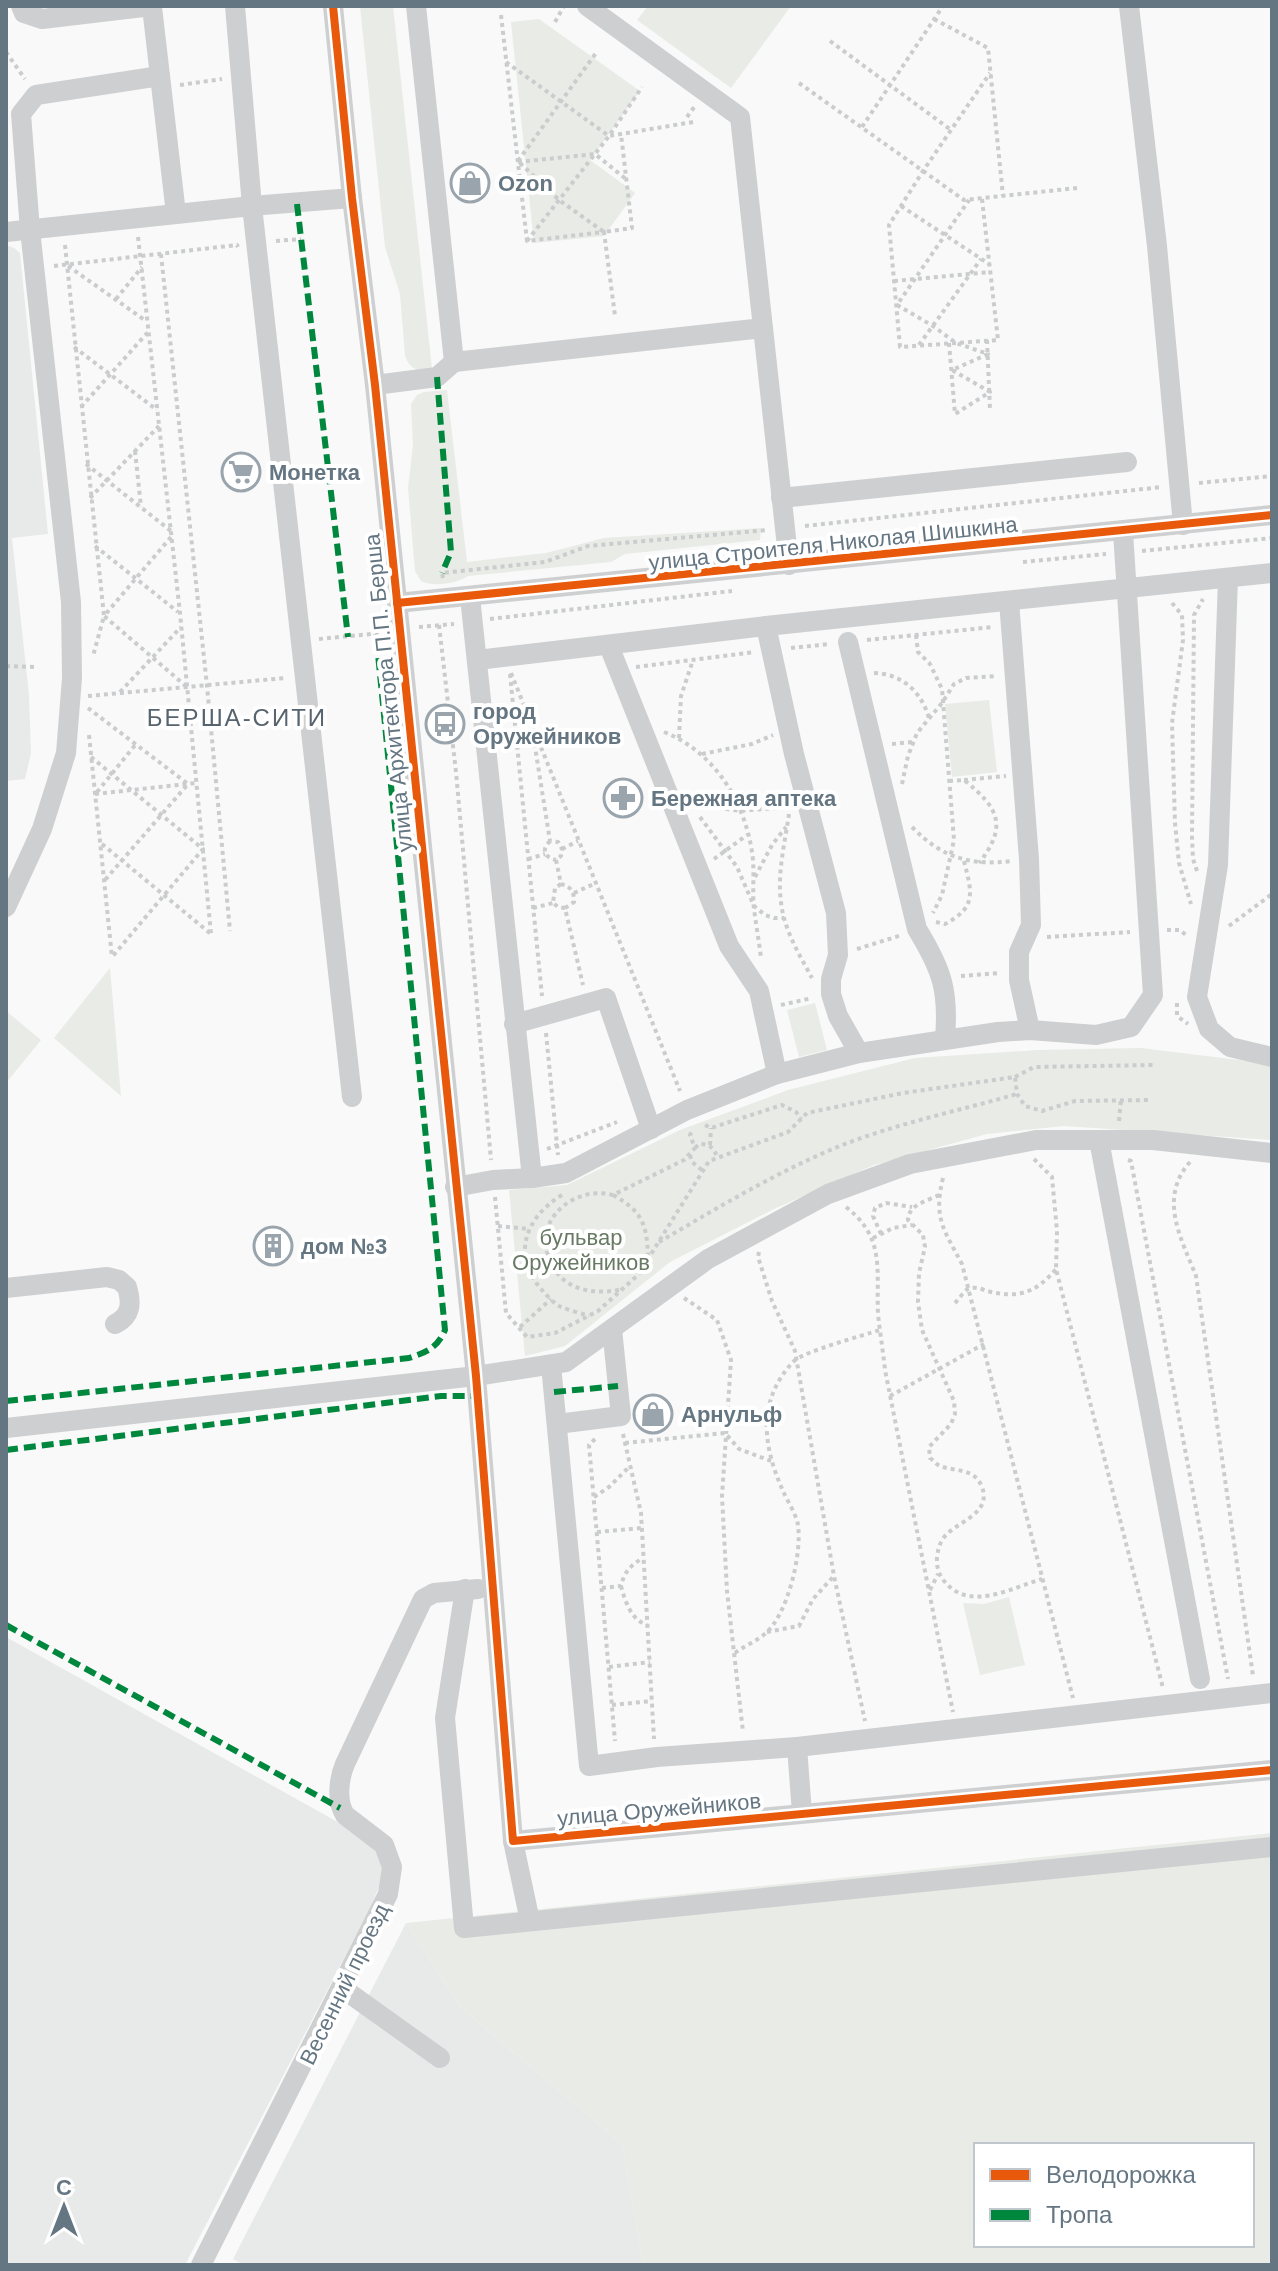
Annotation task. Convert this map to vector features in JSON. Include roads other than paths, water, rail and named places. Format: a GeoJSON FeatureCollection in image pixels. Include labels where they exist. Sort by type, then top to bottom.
{"type":"FeatureCollection","features":[{"type":"Feature","properties":{"kind":"street"},"geometry":{"type":"LineString","coordinates":[[21,6],[24,13],[42,19],[152,7],[176,214]]}},
{"type":"Feature","properties":{"kind":"street"},"geometry":{"type":"LineString","coordinates":[[235,6],[252,206],[352,1097]]}},
{"type":"Feature","properties":{"kind":"street","name":"улица Архитектора П.П. Берша"},"geometry":{"type":"LineString","coordinates":[[333,6],[375,385],[476,1376]]}},
{"type":"Feature","properties":{"kind":"street"},"geometry":{"type":"LineString","coordinates":[[587,6],[740,117],[789,565]]}},
{"type":"Feature","properties":{"kind":"street"},"geometry":{"type":"LineString","coordinates":[[1129,6],[1157,246],[1183,525]]}},
{"type":"Feature","properties":{"kind":"street"},"geometry":{"type":"LineString","coordinates":[[421,7],[454,362]]}},
{"type":"Feature","properties":{"kind":"street"},"geometry":{"type":"LineString","coordinates":[[6,907],[42,829],[66,753],[72,678],[71,602],[30,230],[21,114],[36,95],[161,82]]}},
{"type":"Feature","properties":{"kind":"street"},"geometry":{"type":"LineString","coordinates":[[6,232],[352,198]]}},
{"type":"Feature","properties":{"kind":"street"},"geometry":{"type":"LineString","coordinates":[[375,385],[437,377],[454,362],[763,328]]}},
{"type":"Feature","properties":{"kind":"street"},"geometry":{"type":"LineString","coordinates":[[781,498],[1127,462]]}},
{"type":"Feature","properties":{"kind":"street","name":"улица Строителя Николая Шишкина"},"geometry":{"type":"LineString","coordinates":[[397,603],[789,565],[1124,542],[1183,525],[1272,515]]}},
{"type":"Feature","properties":{"kind":"street"},"geometry":{"type":"LineString","coordinates":[[455,1187],[493,1180],[532,1178],[562,1184],[566,1173],[648,1120],[687,1110],[777,1074],[859,1053],[945,1039],[1030,1030],[1096,1035],[1131,1027],[1153,995],[1124,542]]}},
{"type":"Feature","properties":{"kind":"street"},"geometry":{"type":"LineString","coordinates":[[477,660],[1272,573]]}},
{"type":"Feature","properties":{"kind":"street"},"geometry":{"type":"LineString","coordinates":[[1228,578],[1218,865],[1197,940],[1197,997],[1209,1029],[1230,1047],[1272,1057]]}},
{"type":"Feature","properties":{"kind":"street"},"geometry":{"type":"LineString","coordinates":[[470,597],[532,1178]]}},
{"type":"Feature","properties":{"kind":"street"},"geometry":{"type":"LineString","coordinates":[[1009,601],[1029,859],[1031,925],[1019,952],[1019,980],[1030,1030]]}},
{"type":"Feature","properties":{"kind":"street"},"geometry":{"type":"LineString","coordinates":[[766,626],[788,725],[799,805],[836,913],[838,955],[827,995],[859,1053]]}},
{"type":"Feature","properties":{"kind":"street"},"geometry":{"type":"LineString","coordinates":[[848,642],[917,929],[938,963],[947,1011],[945,1039]]}},
{"type":"Feature","properties":{"kind":"street"},"geometry":{"type":"LineString","coordinates":[[609,646],[729,946],[759,991],[777,1074]]}},
{"type":"Feature","properties":{"kind":"street"},"geometry":{"type":"LineString","coordinates":[[514,1024],[606,998],[648,1120]]}},
{"type":"Feature","properties":{"kind":"street"},"geometry":{"type":"LineString","coordinates":[[6,1428],[476,1376],[566,1362],[708,1259],[828,1194],[910,1164],[1036,1140],[1153,1140],[1272,1153]]}},
{"type":"Feature","properties":{"kind":"street"},"geometry":{"type":"LineString","coordinates":[[1109,1140],[1200,1679]]}},
{"type":"Feature","properties":{"kind":"street"},"geometry":{"type":"LineString","coordinates":[[6,1288],[107,1277],[119,1280],[127,1287],[129,1310],[124,1319],[115,1324]]}},
{"type":"Feature","properties":{"kind":"street"},"geometry":{"type":"LineString","coordinates":[[557,1424],[621,1416],[612,1329]]}},
{"type":"Feature","properties":{"kind":"street"},"geometry":{"type":"LineString","coordinates":[[551,1365],[589,1766],[657,1757],[797,1747],[1264,1694]]}},
{"type":"Feature","properties":{"kind":"street"},"geometry":{"type":"LineString","coordinates":[[476,1376],[513,1841],[530,1921]]}},
{"type":"Feature","properties":{"kind":"street","name":"Весенний проезд"},"geometry":{"type":"LineString","coordinates":[[201,2265],[388,1894],[392,1867],[384,1845],[340,1808],[341,1774],[423,1599],[434,1593],[493,1588]]}},
{"type":"Feature","properties":{"kind":"street"},"geometry":{"type":"LineString","coordinates":[[465,1589],[445,1718],[464,1928],[1272,1847]]}},
{"type":"Feature","properties":{"kind":"street"},"geometry":{"type":"LineString","coordinates":[[797,1747],[802,1813]]}},
{"type":"Feature","properties":{"kind":"street","name":"улица Оружейников"},"geometry":{"type":"LineString","coordinates":[[513,1841],[1272,1770]]}},
{"type":"Feature","properties":{"kind":"street"},"geometry":{"type":"LineString","coordinates":[[342,1988],[440,2058]]}},
{"type":"Feature","properties":{"kind":"place","name":"Ozon"},"geometry":{"type":"Point","coordinates":[470,183]}},
{"type":"Feature","properties":{"kind":"place","name":"Монетка"},"geometry":{"type":"Point","coordinates":[241,472]}},
{"type":"Feature","properties":{"kind":"place","name":"город Оружейников"},"geometry":{"type":"Point","coordinates":[445,724]}},
{"type":"Feature","properties":{"kind":"place","name":"Бережная аптека"},"geometry":{"type":"Point","coordinates":[623,798]}},
{"type":"Feature","properties":{"kind":"place","name":"дом №3"},"geometry":{"type":"Point","coordinates":[273,1246]}},
{"type":"Feature","properties":{"kind":"place","name":"Арнульф"},"geometry":{"type":"Point","coordinates":[653,1414]}},
{"type":"Feature","properties":{"kind":"district","name":"БЕРША-СИТИ"},"geometry":{"type":"Point","coordinates":[237,718]}},
{"type":"Feature","properties":{"kind":"park label","name":"бульвар Оружейников"},"geometry":{"type":"Point","coordinates":[581,1250]}}]}
